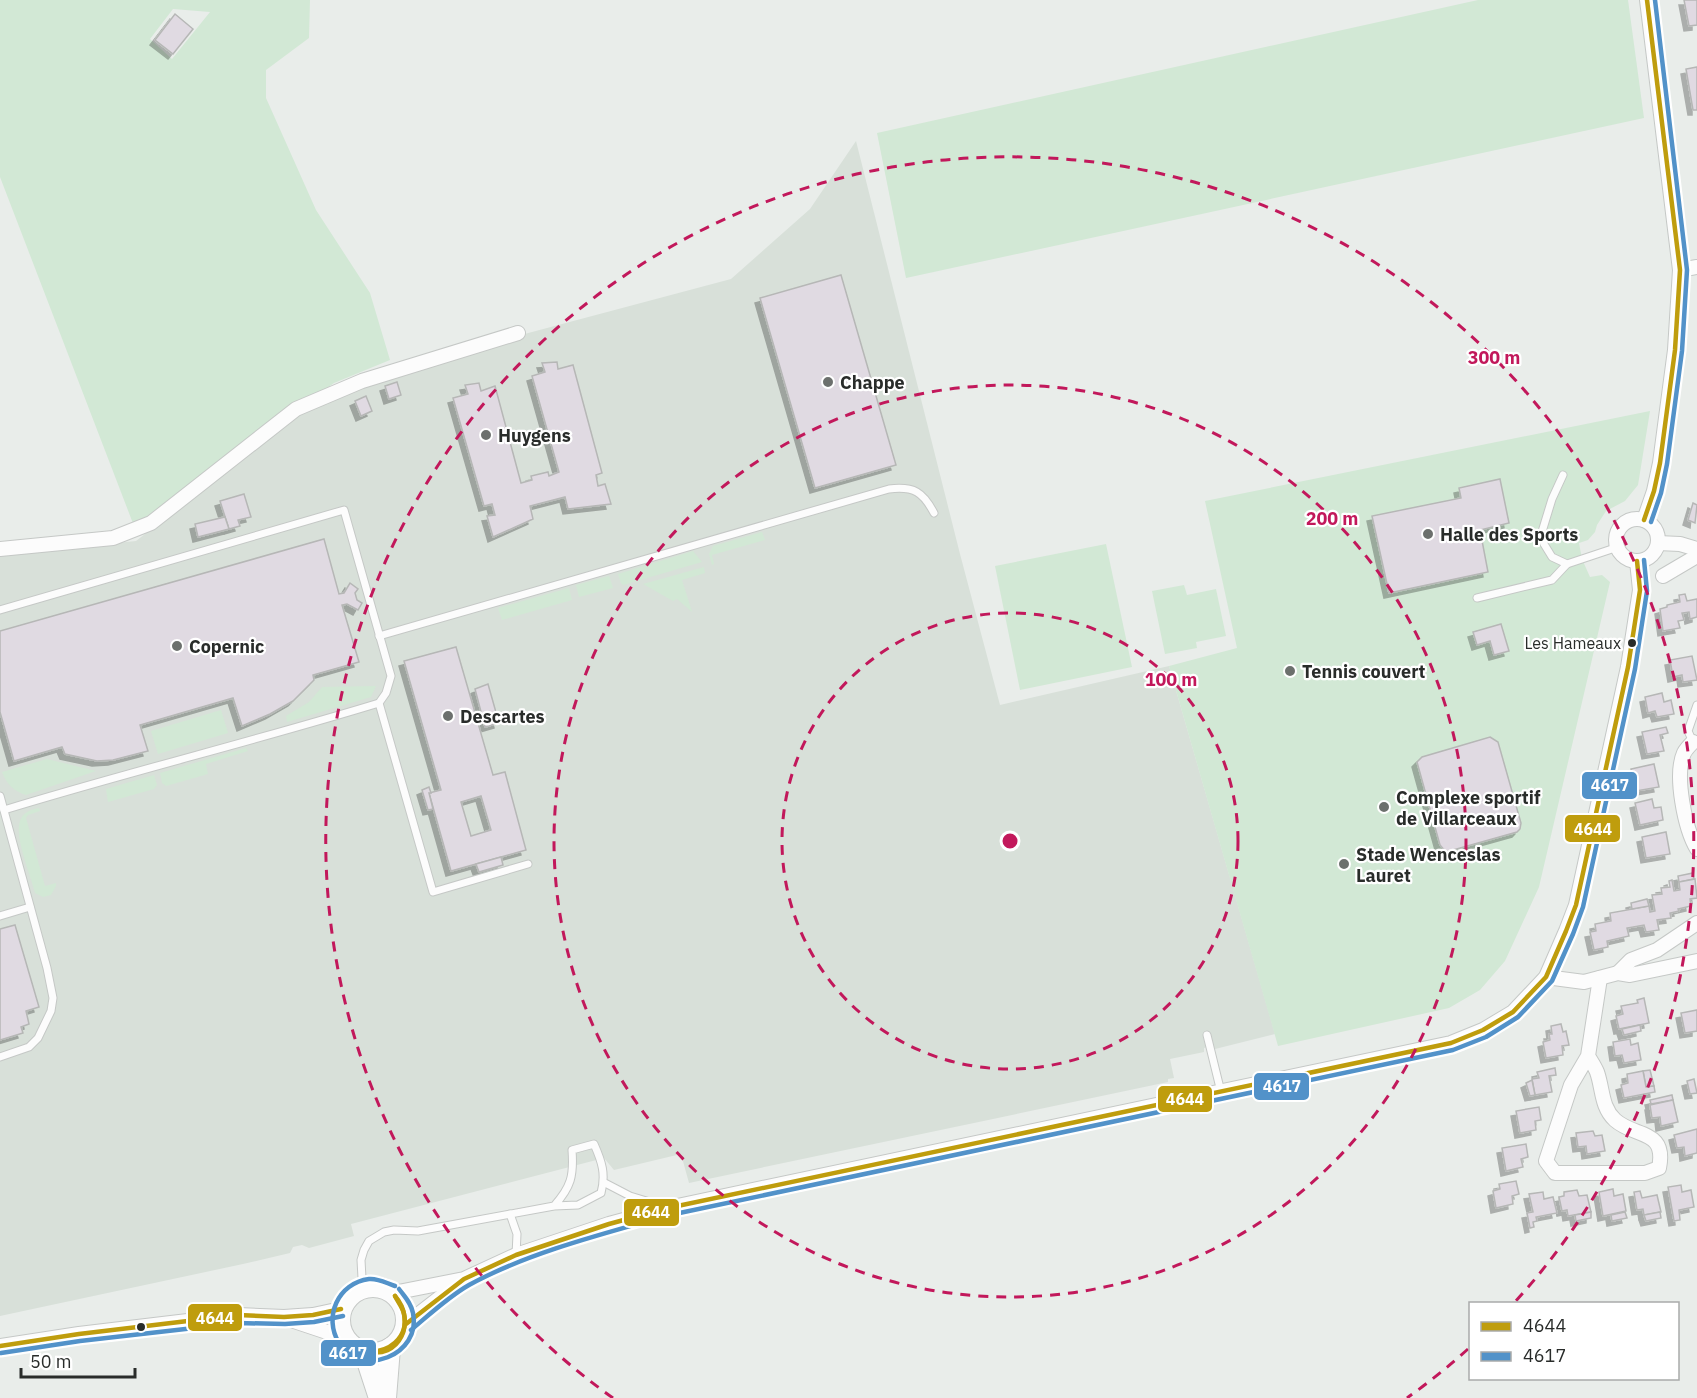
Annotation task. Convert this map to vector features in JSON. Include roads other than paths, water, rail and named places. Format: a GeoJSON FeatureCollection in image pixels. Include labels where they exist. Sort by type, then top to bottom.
{"type":"FeatureCollection","features":[{"type":"Feature","properties":{"kind":"street"},"geometry":{"type":"LineString","coordinates":[[1644,520],[1654,491],[1661,452],[1675,350],[1680,270],[1647,0]]}},
{"type":"Feature","properties":{"kind":"street"},"geometry":{"type":"LineString","coordinates":[[1680,270],[1697,267]]}},
{"type":"Feature","properties":{"kind":"street"},"geometry":{"type":"LineString","coordinates":[[0,549],[113,538],[142,527],[151,523],[296,409],[362,381],[518,333]]}},
{"type":"Feature","properties":{"kind":"street"},"geometry":{"type":"LineString","coordinates":[[1631,520],[1644,520],[1656,532],[1658,543],[1653,554],[1637,561],[1625,557],[1618,547],[1617,540],[1620,528],[1631,520]]}},
{"type":"Feature","properties":{"kind":"street"},"geometry":{"type":"LineString","coordinates":[[1658,543],[1680,544],[1697,549]]}},
{"type":"Feature","properties":{"kind":"street"},"geometry":{"type":"LineString","coordinates":[[1663,576],[1697,556]]}},
{"type":"Feature","properties":{"kind":"street"},"geometry":{"type":"LineString","coordinates":[[406,1324],[464,1279],[516,1255],[609,1224],[668,1208],[1451,1043],[1484,1030],[1513,1012],[1546,977],[1576,905],[1628,667],[1640,590],[1637,561]]}},
{"type":"Feature","properties":{"kind":"street"},"geometry":{"type":"LineString","coordinates":[[1695,742],[1684,754],[1680,781],[1685,818],[1691,839],[1697,849]]}},
{"type":"Feature","properties":{"kind":"street"},"geometry":{"type":"LineString","coordinates":[[1618,973],[1631,960],[1658,950],[1697,923]]}},
{"type":"Feature","properties":{"kind":"street"},"geometry":{"type":"LineString","coordinates":[[1546,977],[1584,982],[1618,973],[1630,975],[1697,961]]}},
{"type":"Feature","properties":{"kind":"street"},"geometry":{"type":"LineString","coordinates":[[1588,1056],[1597,1071],[1605,1107],[1615,1120],[1628,1128],[1646,1134],[1656,1142],[1661,1157],[1659,1168],[1645,1173],[1555,1173],[1546,1161],[1571,1085],[1588,1056],[1600,978]]}},
{"type":"Feature","properties":{"kind":"street"},"geometry":{"type":"LineString","coordinates":[[345,1338],[340,1319],[341,1309],[347,1299],[365,1287],[375,1287],[393,1293],[464,1279]]}},
{"type":"Feature","properties":{"kind":"street"},"geometry":{"type":"LineString","coordinates":[[284,1317],[345,1338],[357,1349],[373,1353],[390,1348],[398,1342],[406,1324],[406,1312],[393,1293]]}},
{"type":"Feature","properties":{"kind":"street"},"geometry":{"type":"LineString","coordinates":[[0,1346],[238,1315],[284,1317],[313,1315],[341,1309]]}},
{"type":"Feature","properties":{"kind":"street"},"geometry":{"type":"LineString","coordinates":[[386,1398],[390,1348]]}},
{"type":"Feature","properties":{"kind":"street"},"geometry":{"type":"LineString","coordinates":[[364,1352],[379,1398]]}},
{"type":"Feature","properties":{"kind":"lane"},"geometry":{"type":"LineString","coordinates":[[1563,475],[1552,499],[1541,535],[1552,557],[1566,564]]}},
{"type":"Feature","properties":{"kind":"lane"},"geometry":{"type":"LineString","coordinates":[[379,636],[889,489],[904,487],[919,493],[934,513]]}},
{"type":"Feature","properties":{"kind":"lane"},"geometry":{"type":"LineString","coordinates":[[0,610],[344,510],[391,676],[386,693],[379,703],[4,810]]}},
{"type":"Feature","properties":{"kind":"lane"},"geometry":{"type":"LineString","coordinates":[[1477,598],[1552,580],[1566,564],[1618,547]]}},
{"type":"Feature","properties":{"kind":"lane"},"geometry":{"type":"LineString","coordinates":[[379,703],[434,892],[528,864]]}},
{"type":"Feature","properties":{"kind":"lane"},"geometry":{"type":"LineString","coordinates":[[1695,742],[1688,731],[1697,705]]}},
{"type":"Feature","properties":{"kind":"lane"},"geometry":{"type":"LineString","coordinates":[[0,796],[47,968],[53,1004],[38,1038],[29,1047],[0,1057]]}},
{"type":"Feature","properties":{"kind":"lane"},"geometry":{"type":"LineString","coordinates":[[0,916],[30,907]]}},
{"type":"Feature","properties":{"kind":"lane"},"geometry":{"type":"LineString","coordinates":[[1207,1035],[1221,1092]]}},
{"type":"Feature","properties":{"kind":"lane"},"geometry":{"type":"LineString","coordinates":[[365,1287],[361,1260],[369,1241],[376,1236],[394,1230],[418,1231],[554,1206],[578,1205],[601,1193],[605,1183],[594,1144],[572,1150],[573,1168],[567,1191],[554,1206]]}},
{"type":"Feature","properties":{"kind":"lane"},"geometry":{"type":"LineString","coordinates":[[605,1183],[630,1196],[668,1208]]}},
{"type":"Feature","properties":{"kind":"lane"},"geometry":{"type":"LineString","coordinates":[[510,1214],[517,1233],[516,1255]]}},
{"type":"Feature","properties":{"kind":"place","name":"Chappe"},"geometry":{"type":"Point","coordinates":[828,382]}},
{"type":"Feature","properties":{"kind":"place","name":"Huygens"},"geometry":{"type":"Point","coordinates":[486,435]}},
{"type":"Feature","properties":{"kind":"place","name":"Halle des Sports"},"geometry":{"type":"Point","coordinates":[1428,534]}},
{"type":"Feature","properties":{"kind":"place","name":"Les Hameaux"},"geometry":{"type":"Point","coordinates":[1632,643]}},
{"type":"Feature","properties":{"kind":"place","name":"Copernic"},"geometry":{"type":"Point","coordinates":[177,646]}},
{"type":"Feature","properties":{"kind":"place","name":"Tennis couvert"},"geometry":{"type":"Point","coordinates":[1290,671]}},
{"type":"Feature","properties":{"kind":"place","name":"Descartes"},"geometry":{"type":"Point","coordinates":[448,716]}},
{"type":"Feature","properties":{"kind":"place","name":"Complexe sportif de Villarceaux"},"geometry":{"type":"Point","coordinates":[1384,807]}},
{"type":"Feature","properties":{"kind":"place","name":"Stade Wenceslas Lauret"},"geometry":{"type":"Point","coordinates":[1344,864]}}]}
